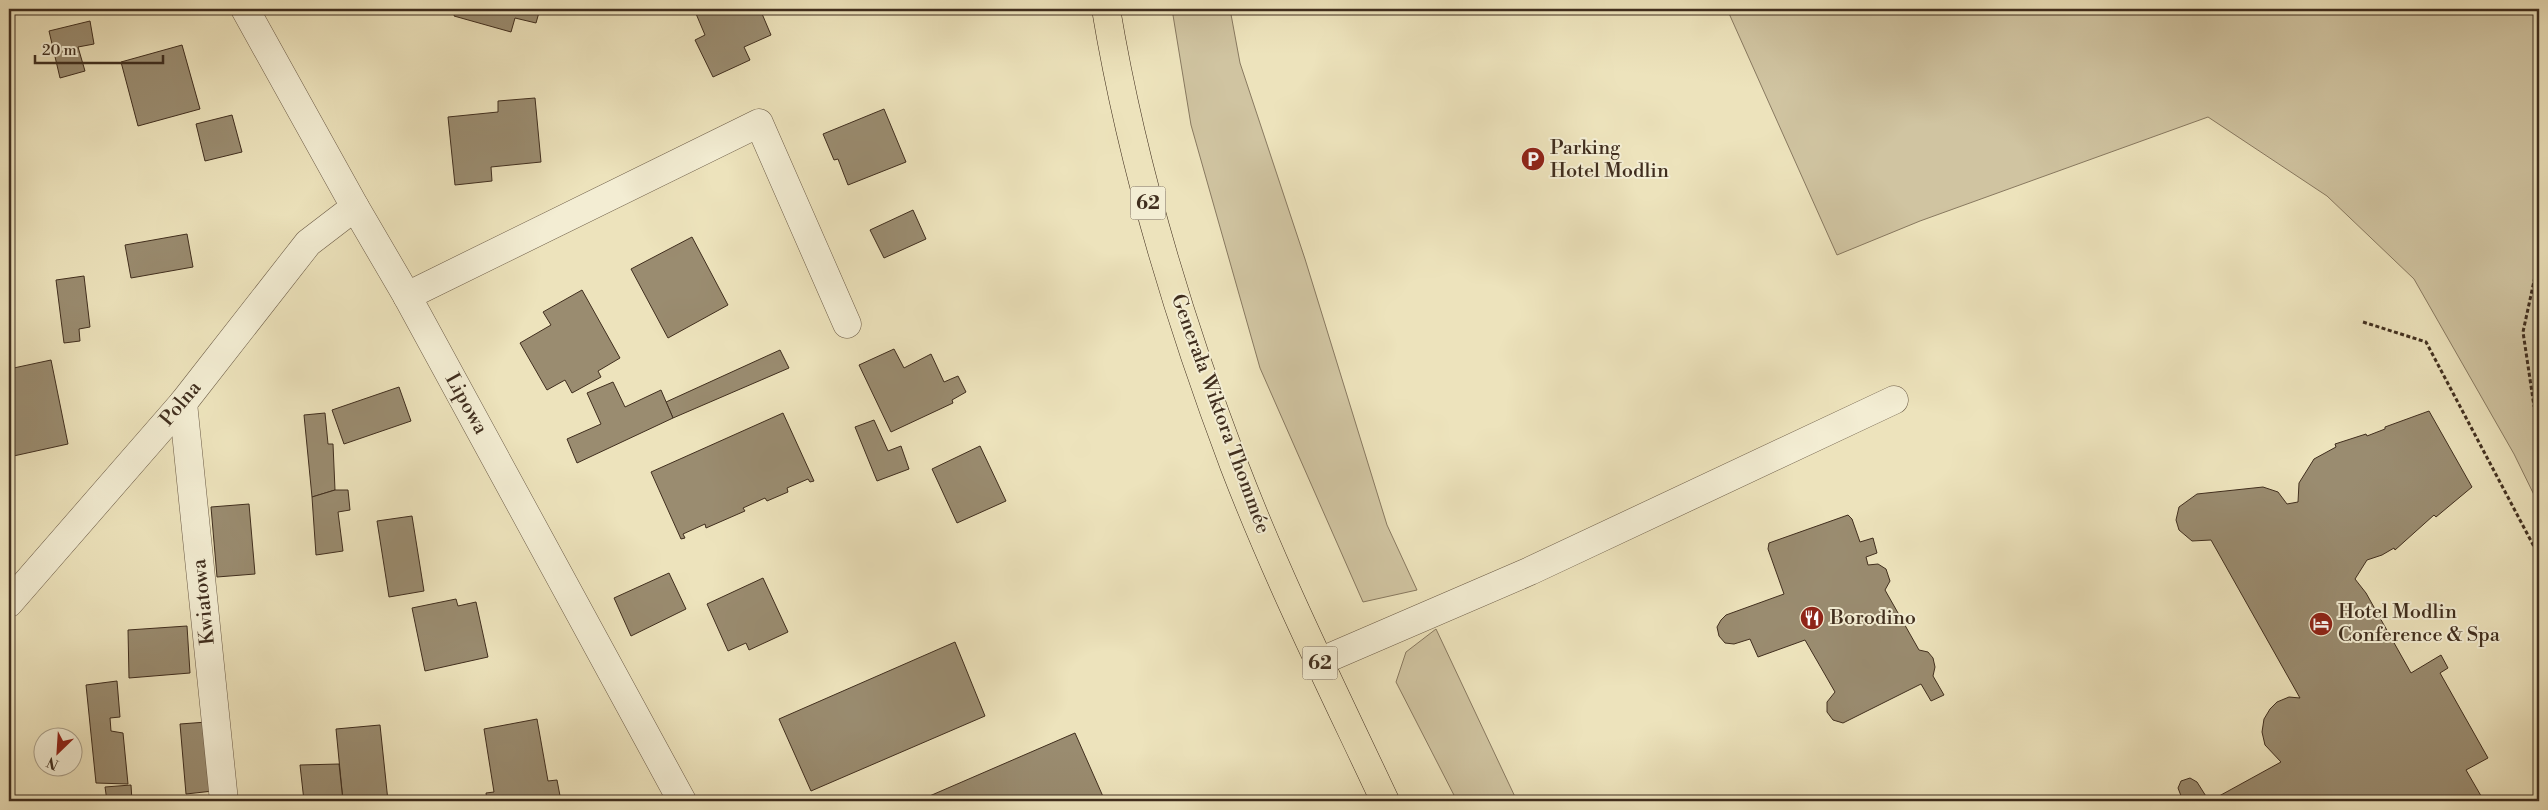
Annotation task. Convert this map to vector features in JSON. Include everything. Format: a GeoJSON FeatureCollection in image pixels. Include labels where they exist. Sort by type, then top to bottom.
{"type":"FeatureCollection","features":[{"type":"Feature","properties":{"kind":"main road","name":"Generała Wiktora Thommée"},"geometry":{"type":"LineString","coordinates":[[1106,9],[1132,144],[1150,211],[1189,337],[1234,464],[1319,662],[1385,801]]}},
{"type":"Feature","properties":{"kind":"street","name":"Lipowa"},"geometry":{"type":"LineString","coordinates":[[245,9],[355,208],[407,296],[682,801]]}},
{"type":"Feature","properties":{"kind":"street"},"geometry":{"type":"LineString","coordinates":[[407,296],[759,123],[847,324]]}},
{"type":"Feature","properties":{"kind":"street","name":"Polna"},"geometry":{"type":"LineString","coordinates":[[9,604],[183,403],[308,243],[355,208]]}},
{"type":"Feature","properties":{"kind":"street"},"geometry":{"type":"LineString","coordinates":[[1319,662],[1530,571],[1894,400]]}},
{"type":"Feature","properties":{"kind":"street","name":"Kwiatowa"},"geometry":{"type":"LineString","coordinates":[[183,403],[224,801]]}},
{"type":"Feature","properties":{"kind":"path"},"geometry":{"type":"LineString","coordinates":[[2539,258],[2523,332],[2534,406],[2539,411]]}},
{"type":"Feature","properties":{"kind":"path"},"geometry":{"type":"LineString","coordinates":[[2364,322],[2426,342],[2539,556]]}},
{"type":"Feature","properties":{"kind":"shaded area"},"geometry":{"type":"Polygon","coordinates":[[[1172,9],[1230,9],[1240,63],[1305,259],[1387,525],[1417,590],[1363,602],[1260,368],[1191,125],[1172,9]]]}},
{"type":"Feature","properties":{"kind":"shaded area"},"geometry":{"type":"Polygon","coordinates":[[[1727,9],[2539,9],[2539,505],[2514,454],[2414,279],[2327,196],[2208,117],[1920,221],[1837,255],[1727,9]]]}},
{"type":"Feature","properties":{"kind":"shaded area"},"geometry":{"type":"Polygon","coordinates":[[[1436,629],[1517,801],[1457,801],[1396,682],[1406,652],[1436,629]]]}},
{"type":"Feature","properties":{"kind":"building"},"geometry":{"type":"Polygon","coordinates":[[[456,9],[540,9],[536,23],[515,18],[511,32],[454,16],[456,9]]]}},
{"type":"Feature","properties":{"kind":"building"},"geometry":{"type":"Polygon","coordinates":[[[694,9],[760,9],[771,35],[744,47],[750,60],[713,77],[695,40],[705,35],[694,9]]]}},
{"type":"Feature","properties":{"kind":"building"},"geometry":{"type":"Polygon","coordinates":[[[90,21],[94,44],[78,47],[85,71],[60,78],[49,31],[90,21]]]}},
{"type":"Feature","properties":{"kind":"building"},"geometry":{"type":"Polygon","coordinates":[[[182,45],[200,109],[138,126],[121,62],[182,45]]]}},
{"type":"Feature","properties":{"kind":"building"},"geometry":{"type":"Polygon","coordinates":[[[535,98],[541,162],[491,167],[492,181],[455,185],[448,117],[498,112],[498,101],[535,98]]]}},
{"type":"Feature","properties":{"kind":"building"},"geometry":{"type":"Polygon","coordinates":[[[884,109],[906,162],[848,185],[838,159],[834,160],[823,134],[884,109]]]}},
{"type":"Feature","properties":{"kind":"building"},"geometry":{"type":"Polygon","coordinates":[[[232,115],[242,152],[205,161],[196,124],[232,115]]]}},
{"type":"Feature","properties":{"kind":"building"},"geometry":{"type":"Polygon","coordinates":[[[913,210],[926,239],[884,258],[870,230],[913,210]]]}},
{"type":"Feature","properties":{"kind":"building"},"geometry":{"type":"Polygon","coordinates":[[[187,234],[193,267],[131,278],[125,245],[187,234]]]}},
{"type":"Feature","properties":{"kind":"building"},"geometry":{"type":"Polygon","coordinates":[[[692,237],[728,305],[668,338],[631,269],[692,237]]]}},
{"type":"Feature","properties":{"kind":"building"},"geometry":{"type":"Polygon","coordinates":[[[84,276],[90,327],[79,329],[80,341],[64,343],[56,280],[84,276]]]}},
{"type":"Feature","properties":{"kind":"building"},"geometry":{"type":"Polygon","coordinates":[[[582,290],[620,358],[598,371],[601,377],[572,393],[565,380],[547,390],[520,343],[551,325],[543,312],[582,290]]]}},
{"type":"Feature","properties":{"kind":"building"},"geometry":{"type":"Polygon","coordinates":[[[894,349],[904,368],[931,354],[944,382],[958,376],[966,392],[952,400],[953,403],[891,432],[859,365],[894,349]]]}},
{"type":"Feature","properties":{"kind":"building"},"geometry":{"type":"Polygon","coordinates":[[[780,350],[789,368],[673,418],[666,402],[780,350]]]}},
{"type":"Feature","properties":{"kind":"building"},"geometry":{"type":"Polygon","coordinates":[[[51,360],[68,444],[9,457],[9,369],[51,360]]]}},
{"type":"Feature","properties":{"kind":"building"},"geometry":{"type":"Polygon","coordinates":[[[613,382],[625,407],[661,390],[673,418],[577,463],[567,439],[601,424],[587,393],[613,382]]]}},
{"type":"Feature","properties":{"kind":"building"},"geometry":{"type":"Polygon","coordinates":[[[399,387],[411,421],[344,444],[332,410],[399,387]]]}},
{"type":"Feature","properties":{"kind":"building","name":"Hotel Modlin Conference & Spa"},"geometry":{"type":"Polygon","coordinates":[[[2429,411],[2472,487],[2436,517],[2434,515],[2395,550],[2394,548],[2382,555],[2367,560],[2355,579],[2366,593],[2411,673],[2441,655],[2448,668],[2440,673],[2488,758],[2466,770],[2484,801],[2210,801],[2281,762],[2265,745],[2262,732],[2264,719],[2277,702],[2289,697],[2300,698],[2211,540],[2192,541],[2179,530],[2176,520],[2179,507],[2197,494],[2263,487],[2278,492],[2287,504],[2298,502],[2299,483],[2314,459],[2336,447],[2335,444],[2366,434],[2367,436],[2385,429],[2385,427],[2429,411]]]}},
{"type":"Feature","properties":{"kind":"building"},"geometry":{"type":"Polygon","coordinates":[[[325,413],[328,444],[333,444],[335,490],[312,497],[304,415],[325,413]]]}},
{"type":"Feature","properties":{"kind":"building"},"geometry":{"type":"Polygon","coordinates":[[[783,413],[814,481],[810,482],[808,479],[787,488],[788,492],[767,501],[765,498],[743,508],[745,511],[706,528],[705,524],[683,534],[685,538],[681,539],[651,472],[783,413]]]}},
{"type":"Feature","properties":{"kind":"building"},"geometry":{"type":"Polygon","coordinates":[[[874,420],[888,451],[901,446],[909,469],[877,481],[855,427],[874,420]]]}},
{"type":"Feature","properties":{"kind":"building"},"geometry":{"type":"Polygon","coordinates":[[[980,446],[1006,501],[957,523],[932,469],[980,446]]]}},
{"type":"Feature","properties":{"kind":"building"},"geometry":{"type":"Polygon","coordinates":[[[335,490],[348,490],[350,510],[338,512],[343,551],[316,555],[312,497],[335,490]]]}},
{"type":"Feature","properties":{"kind":"building"},"geometry":{"type":"Polygon","coordinates":[[[249,504],[255,574],[217,577],[211,507],[249,504]]]}},
{"type":"Feature","properties":{"kind":"building","name":"Borodino"},"geometry":{"type":"Polygon","coordinates":[[[1848,515],[1852,519],[1860,542],[1873,538],[1877,553],[1866,557],[1868,565],[1878,564],[1886,569],[1890,581],[1885,590],[1919,650],[1928,652],[1933,658],[1935,667],[1933,676],[1944,695],[1931,701],[1921,684],[1843,723],[1833,720],[1827,712],[1827,702],[1835,692],[1805,640],[1758,657],[1750,639],[1734,644],[1725,643],[1719,636],[1717,627],[1726,615],[1784,594],[1768,549],[1769,543],[1848,515]]]}},
{"type":"Feature","properties":{"kind":"building"},"geometry":{"type":"Polygon","coordinates":[[[412,516],[424,591],[389,597],[377,521],[412,516]]]}},
{"type":"Feature","properties":{"kind":"building"},"geometry":{"type":"Polygon","coordinates":[[[669,573],[686,609],[631,636],[614,598],[669,573]]]}},
{"type":"Feature","properties":{"kind":"building"},"geometry":{"type":"Polygon","coordinates":[[[763,578],[788,632],[749,650],[746,643],[728,651],[707,604],[763,578]]]}},
{"type":"Feature","properties":{"kind":"building"},"geometry":{"type":"Polygon","coordinates":[[[456,599],[458,606],[476,602],[488,657],[425,671],[412,608],[456,599]]]}},
{"type":"Feature","properties":{"kind":"building"},"geometry":{"type":"Polygon","coordinates":[[[187,626],[190,673],[129,678],[128,630],[187,626]]]}},
{"type":"Feature","properties":{"kind":"building"},"geometry":{"type":"Polygon","coordinates":[[[955,642],[985,716],[811,791],[779,719],[955,642]]]}},
{"type":"Feature","properties":{"kind":"building"},"geometry":{"type":"Polygon","coordinates":[[[117,681],[120,717],[110,718],[111,731],[123,733],[128,784],[96,783],[86,685],[117,681]]]}},
{"type":"Feature","properties":{"kind":"building"},"geometry":{"type":"Polygon","coordinates":[[[537,719],[548,781],[557,780],[561,801],[487,801],[486,793],[494,792],[484,729],[537,719]]]}},
{"type":"Feature","properties":{"kind":"building"},"geometry":{"type":"Polygon","coordinates":[[[207,722],[213,791],[186,794],[180,724],[207,722]]]}},
{"type":"Feature","properties":{"kind":"building"},"geometry":{"type":"Polygon","coordinates":[[[380,725],[388,801],[343,801],[336,729],[380,725]]]}},
{"type":"Feature","properties":{"kind":"building"},"geometry":{"type":"Polygon","coordinates":[[[1075,733],[1105,801],[918,801],[1075,733]]]}},
{"type":"Feature","properties":{"kind":"building"},"geometry":{"type":"Polygon","coordinates":[[[339,764],[343,801],[304,801],[300,765],[339,764]]]}},
{"type":"Feature","properties":{"kind":"building"},"geometry":{"type":"Polygon","coordinates":[[[2190,778],[2197,782],[2209,801],[2183,801],[2178,788],[2181,781],[2190,778]]]}},
{"type":"Feature","properties":{"kind":"building"},"geometry":{"type":"Polygon","coordinates":[[[131,785],[132,801],[107,801],[105,787],[131,785]]]}},
{"type":"Feature","properties":{"kind":"building"},"geometry":{"type":"Polygon","coordinates":[[[264,797],[265,801],[239,801],[239,799],[264,797]]]}},
{"type":"Feature","properties":{"kind":"place","name":"Parking Hotel Modlin"},"geometry":{"type":"Point","coordinates":[1533,159]}},
{"type":"Feature","properties":{"kind":"place","name":"Borodino"},"geometry":{"type":"Point","coordinates":[1812,618]}},
{"type":"Feature","properties":{"kind":"place","name":"Hotel Modlin Conference & Spa"},"geometry":{"type":"Point","coordinates":[2321,624]}}]}
